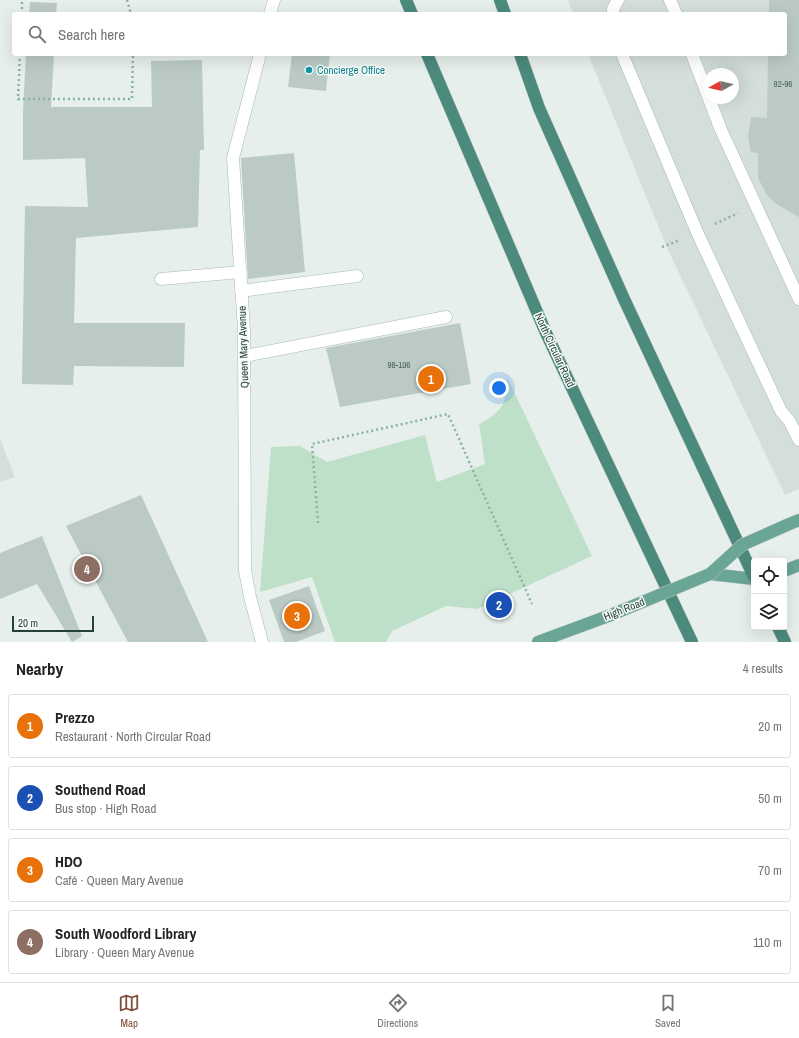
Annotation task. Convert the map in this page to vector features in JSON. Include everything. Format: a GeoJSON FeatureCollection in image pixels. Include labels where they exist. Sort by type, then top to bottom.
{"type":"FeatureCollection","features":[{"type":"Feature","properties":{"kind":"highway"},"geometry":{"type":"LineString","coordinates":[[406,0],[411,12]]}},
{"type":"Feature","properties":{"kind":"highway"},"geometry":{"type":"LineString","coordinates":[[500,0],[504,12]]}},
{"type":"Feature","properties":{"kind":"highway","name":"North Circular Road"},"geometry":{"type":"LineString","coordinates":[[428,56],[546,334],[692,642]]}},
{"type":"Feature","properties":{"kind":"highway"},"geometry":{"type":"LineString","coordinates":[[521,56],[539,108],[624,299],[751,572]]}},
{"type":"Feature","properties":{"kind":"highway"},"geometry":{"type":"LineString","coordinates":[[779,630],[785,642]]}},
{"type":"Feature","properties":{"kind":"main road","name":"High Road"},"geometry":{"type":"LineString","coordinates":[[538,642],[611,615],[710,574],[742,545],[799,520]]}},
{"type":"Feature","properties":{"kind":"main road"},"geometry":{"type":"LineString","coordinates":[[787,569],[799,565]]}},
{"type":"Feature","properties":{"kind":"main road","name":"High Road"},"geometry":{"type":"LineString","coordinates":[[710,574],[751,578]]}},
{"type":"Feature","properties":{"kind":"street"},"geometry":{"type":"LineString","coordinates":[[271,12],[274,0]]}},
{"type":"Feature","properties":{"kind":"street"},"geometry":{"type":"LineString","coordinates":[[613,12],[618,0]]}},
{"type":"Feature","properties":{"kind":"street"},"geometry":{"type":"LineString","coordinates":[[670,0],[675,12]]}},
{"type":"Feature","properties":{"kind":"street","name":"Queen Mary Avenue"},"geometry":{"type":"LineString","coordinates":[[259,56],[233,158],[245,356],[245,570],[250,597],[262,642]]}},
{"type":"Feature","properties":{"kind":"street"},"geometry":{"type":"LineString","coordinates":[[623,56],[697,232],[781,411],[795,419],[799,440]]}},
{"type":"Feature","properties":{"kind":"street"},"geometry":{"type":"LineString","coordinates":[[693,56],[721,130],[799,299]]}},
{"type":"Feature","properties":{"kind":"street"},"geometry":{"type":"LineString","coordinates":[[161,279],[241,272]]}},
{"type":"Feature","properties":{"kind":"street"},"geometry":{"type":"LineString","coordinates":[[241,291],[357,276]]}},
{"type":"Feature","properties":{"kind":"street"},"geometry":{"type":"LineString","coordinates":[[245,356],[446,317]]}},
{"type":"Feature","properties":{"kind":"path"},"geometry":{"type":"LineString","coordinates":[[22,0],[22,12]]}},
{"type":"Feature","properties":{"kind":"path"},"geometry":{"type":"LineString","coordinates":[[127,0],[130,12]]}},
{"type":"Feature","properties":{"kind":"path"},"geometry":{"type":"LineString","coordinates":[[20,56],[18,99],[132,99],[133,56]]}},
{"type":"Feature","properties":{"kind":"path"},"geometry":{"type":"LineString","coordinates":[[709,227],[744,211]]}},
{"type":"Feature","properties":{"kind":"path"},"geometry":{"type":"LineString","coordinates":[[662,247],[686,237]]}},
{"type":"Feature","properties":{"kind":"path"},"geometry":{"type":"LineString","coordinates":[[318,523],[312,444],[448,414],[532,604]]}},
{"type":"Feature","properties":{"kind":"shaded area"},"geometry":{"type":"Polygon","coordinates":[[[568,0],[799,0],[799,489],[785,495],[668,250],[589,56],[787,56],[787,12],[572,12],[568,0]]]}},
{"type":"Feature","properties":{"kind":"shaded area"},"geometry":{"type":"Polygon","coordinates":[[[0,439],[15,477],[0,482],[0,439]]]}},
{"type":"Feature","properties":{"kind":"green space"},"geometry":{"type":"Polygon","coordinates":[[[507,377],[592,556],[477,609],[446,606],[392,631],[386,642],[335,642],[312,577],[260,592],[271,447],[300,446],[327,462],[425,435],[437,482],[485,464],[479,424],[494,415],[502,405],[506,393],[507,377]]]}},
{"type":"Feature","properties":{"kind":"building"},"geometry":{"type":"Polygon","coordinates":[[[769,0],[799,0],[799,217],[776,204],[767,195],[758,178],[758,153],[751,152],[748,136],[751,117],[767,118],[768,56],[787,56],[787,12],[769,12],[769,0]]]}},
{"type":"Feature","properties":{"kind":"building"},"geometry":{"type":"Polygon","coordinates":[[[30,2],[57,3],[56,12],[29,12],[30,2]]]}},
{"type":"Feature","properties":{"kind":"building"},"geometry":{"type":"Polygon","coordinates":[[[26,56],[54,56],[51,107],[152,107],[151,61],[202,60],[204,150],[200,150],[198,227],[76,238],[74,323],[185,323],[184,367],[74,366],[73,385],[22,384],[25,206],[88,207],[85,158],[23,160],[23,112],[26,56]]]}},
{"type":"Feature","properties":{"kind":"building","name":"Concierge Office"},"geometry":{"type":"Polygon","coordinates":[[[292,56],[330,56],[326,91],[288,87],[292,56]]]}},
{"type":"Feature","properties":{"kind":"building"},"geometry":{"type":"Polygon","coordinates":[[[294,153],[305,272],[248,279],[241,158],[294,153]]]}},
{"type":"Feature","properties":{"kind":"building"},"geometry":{"type":"Polygon","coordinates":[[[460,323],[471,384],[340,407],[326,348],[460,323]]]}},
{"type":"Feature","properties":{"kind":"building"},"geometry":{"type":"Polygon","coordinates":[[[141,495],[208,642],[128,642],[66,526],[141,495]]]}},
{"type":"Feature","properties":{"kind":"building"},"geometry":{"type":"Polygon","coordinates":[[[42,536],[82,636],[72,642],[37,584],[0,599],[0,553],[42,536]]]}},
{"type":"Feature","properties":{"kind":"building"},"geometry":{"type":"Polygon","coordinates":[[[309,586],[325,631],[296,642],[284,642],[269,600],[309,586]]]}},
{"type":"Feature","properties":{"kind":"place","name":"Concierge Office"},"geometry":{"type":"Point","coordinates":[309,70]}},
{"type":"Feature","properties":{"kind":"place","name":"Prezzo"},"geometry":{"type":"Point","coordinates":[431,379]}},
{"type":"Feature","properties":{"kind":"place","name":"South Woodford Library"},"geometry":{"type":"Point","coordinates":[87,569]}},
{"type":"Feature","properties":{"kind":"place","name":"Southend Road"},"geometry":{"type":"Point","coordinates":[499,605]}},
{"type":"Feature","properties":{"kind":"place","name":"HDO"},"geometry":{"type":"Point","coordinates":[297,616]}}]}
